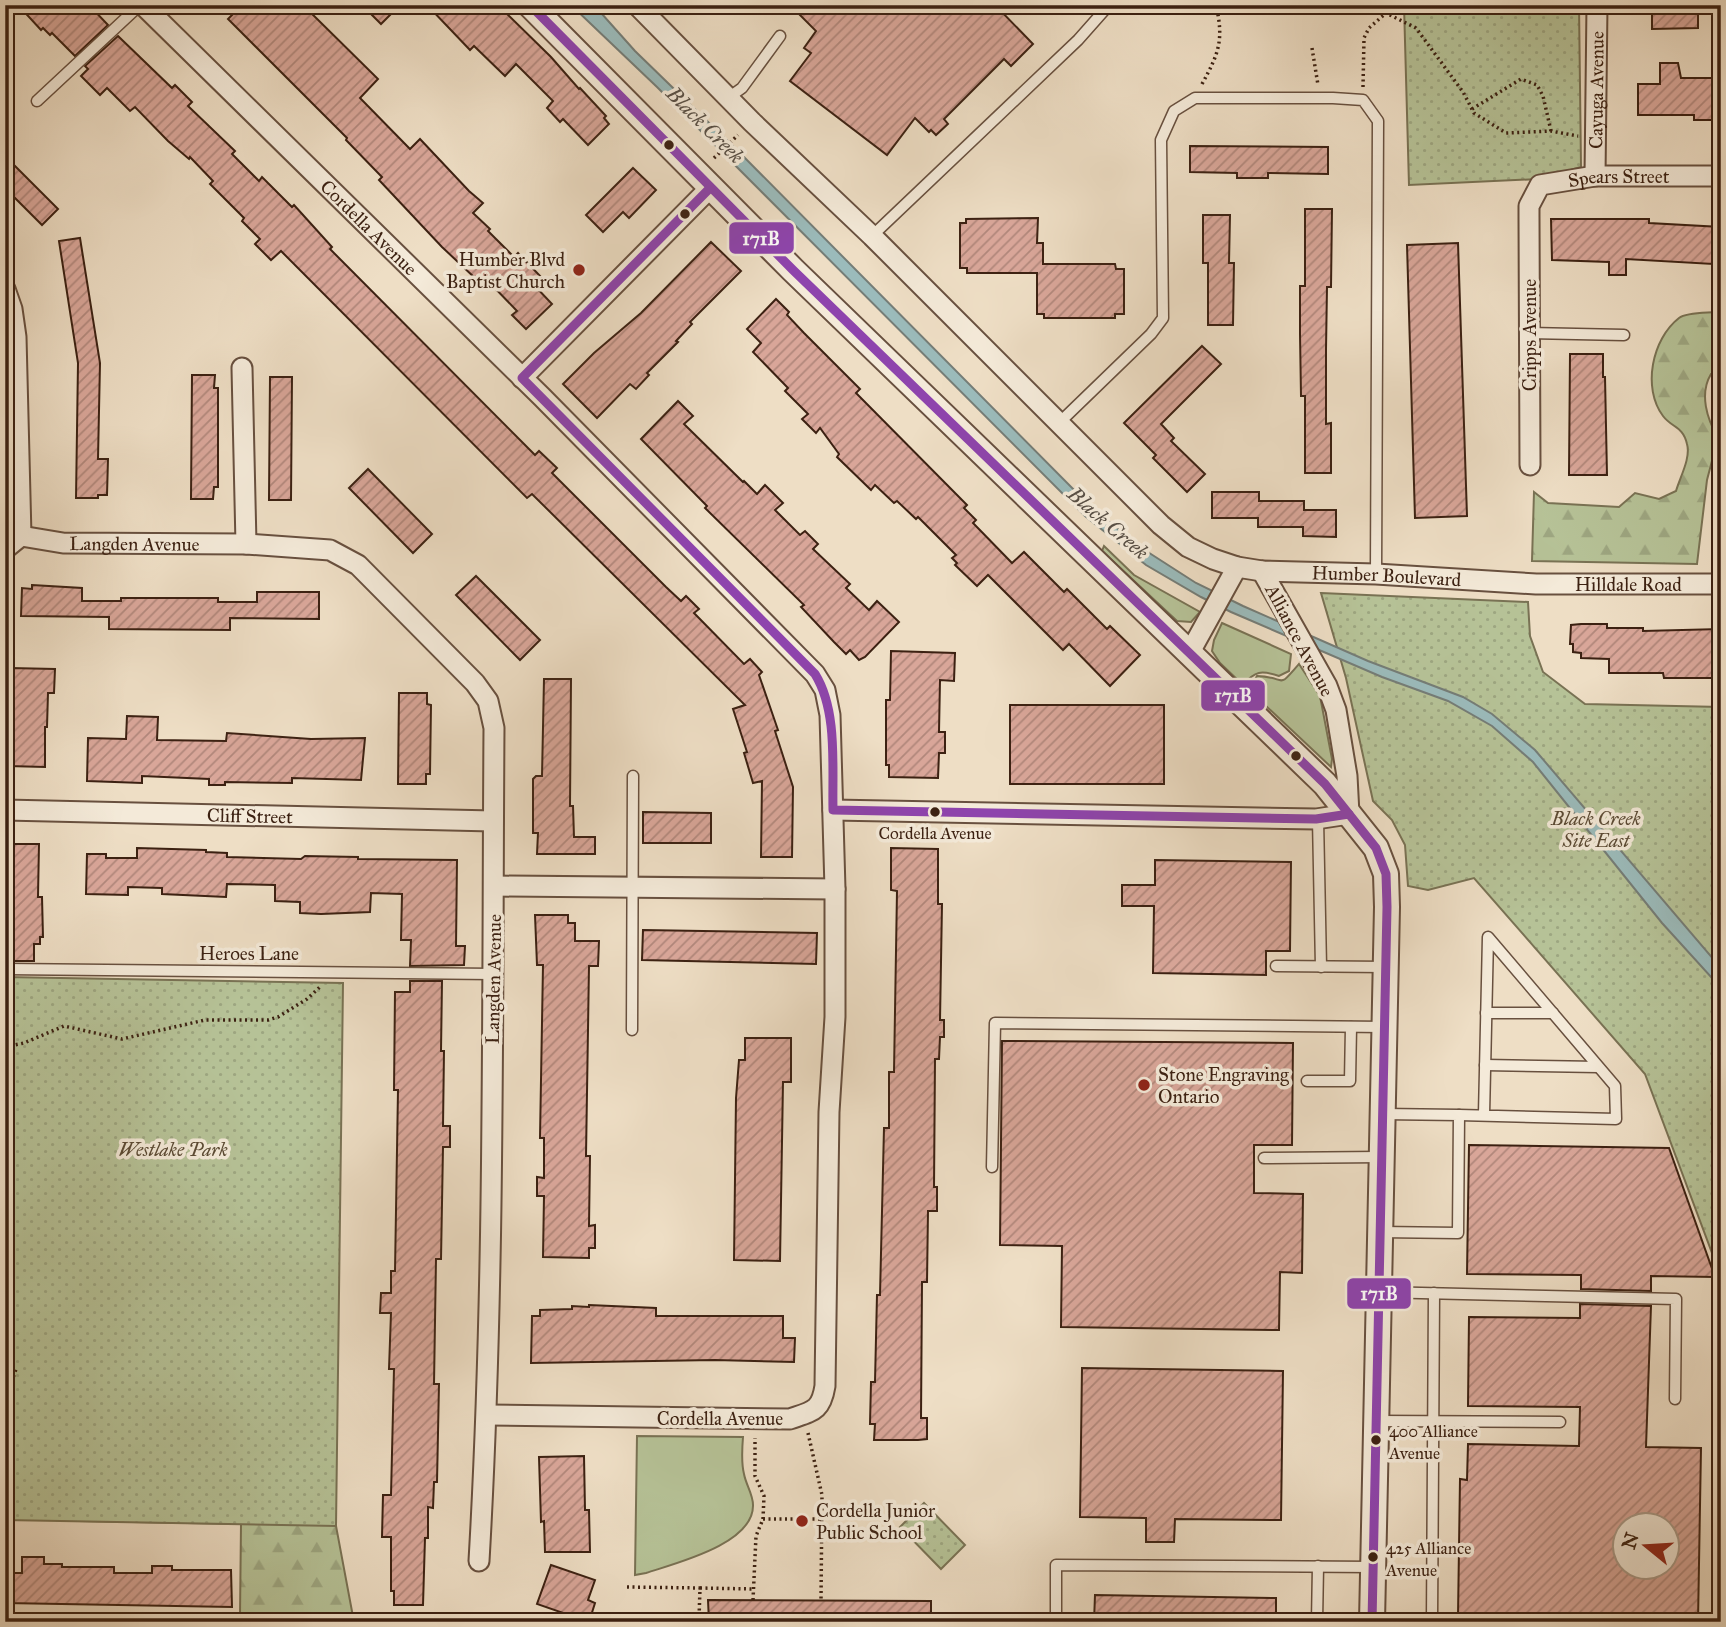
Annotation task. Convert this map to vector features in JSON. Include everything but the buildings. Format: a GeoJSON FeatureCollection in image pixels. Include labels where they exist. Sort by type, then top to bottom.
{"type":"FeatureCollection","features":[{"type":"Feature","properties":{"kind":"street","name":"Cordella Avenue"},"geometry":{"type":"LineString","coordinates":[[141,5],[522,378],[815,674],[825,690],[830,715],[833,810],[835,1017],[829,1112],[825,1385],[822,1401],[817,1409],[790,1419],[488,1415]]}},
{"type":"Feature","properties":{"kind":"street"},"geometry":{"type":"LineString","coordinates":[[530,5],[710,188],[1325,784],[1376,848],[1386,874],[1386,967],[1372,1622]]}},
{"type":"Feature","properties":{"kind":"street","name":"Humber Boulevard"},"geometry":{"type":"LineString","coordinates":[[637,5],[1161,525],[1188,547],[1237,567],[1262,570],[1536,584]]}},
{"type":"Feature","properties":{"kind":"street","name":"Cayuga Avenue"},"geometry":{"type":"LineString","coordinates":[[1595,176],[1597,5]]}},
{"type":"Feature","properties":{"kind":"street","name":"Spears Street"},"geometry":{"type":"LineString","coordinates":[[1529,206],[1540,185],[1595,176],[1721,176]]}},
{"type":"Feature","properties":{"kind":"street"},"geometry":{"type":"LineString","coordinates":[[522,378],[710,188]]}},
{"type":"Feature","properties":{"kind":"street","name":"Cripps Avenue"},"geometry":{"type":"LineString","coordinates":[[1529,206],[1530,465]]}},
{"type":"Feature","properties":{"kind":"street"},"geometry":{"type":"LineString","coordinates":[[5,289],[12,309],[16,337],[21,536],[5,549]]}},
{"type":"Feature","properties":{"kind":"street"},"geometry":{"type":"LineString","coordinates":[[242,368],[246,544]]}},
{"type":"Feature","properties":{"kind":"street","name":"Langden Avenue"},"geometry":{"type":"LineString","coordinates":[[21,536],[63,543],[246,544],[330,550],[358,565],[475,683],[488,701],[494,728],[494,886],[488,1415],[479,1561]]}},
{"type":"Feature","properties":{"kind":"street"},"geometry":{"type":"LineString","coordinates":[[1190,652],[1237,567]]}},
{"type":"Feature","properties":{"kind":"street","name":"Alliance Avenue"},"geometry":{"type":"LineString","coordinates":[[1262,570],[1320,671],[1336,710],[1347,776],[1349,814]]}},
{"type":"Feature","properties":{"kind":"street","name":"Hilldale Road"},"geometry":{"type":"LineString","coordinates":[[1536,584],[1721,584]]}},
{"type":"Feature","properties":{"kind":"street","name":"Cliff Street"},"geometry":{"type":"LineString","coordinates":[[5,810],[493,821]]}},
{"type":"Feature","properties":{"kind":"street"},"geometry":{"type":"LineString","coordinates":[[833,810],[1318,819],[1349,814]]}},
{"type":"Feature","properties":{"kind":"street"},"geometry":{"type":"LineString","coordinates":[[494,886],[835,889]]}},
{"type":"Feature","properties":{"kind":"lane"},"geometry":{"type":"LineString","coordinates":[[37,101],[141,5]]}},
{"type":"Feature","properties":{"kind":"lane"},"geometry":{"type":"LineString","coordinates":[[872,236],[1078,40],[1109,5]]}},
{"type":"Feature","properties":{"kind":"lane"},"geometry":{"type":"LineString","coordinates":[[728,98],[742,88],[780,36]]}},
{"type":"Feature","properties":{"kind":"lane"},"geometry":{"type":"LineString","coordinates":[[1059,423],[1151,334],[1163,318],[1161,140],[1174,111],[1195,98],[1363,100],[1378,121],[1376,574]]}},
{"type":"Feature","properties":{"kind":"lane"},"geometry":{"type":"LineString","coordinates":[[1529,333],[1624,335]]}},
{"type":"Feature","properties":{"kind":"lane"},"geometry":{"type":"LineString","coordinates":[[632,1030],[634,775]]}},
{"type":"Feature","properties":{"kind":"lane"},"geometry":{"type":"LineString","coordinates":[[1318,819],[1321,967]]}},
{"type":"Feature","properties":{"kind":"lane"},"geometry":{"type":"LineString","coordinates":[[1383,1114],[1616,1119],[1615,1086],[1488,937],[1484,1115]]}},
{"type":"Feature","properties":{"kind":"lane"},"geometry":{"type":"LineString","coordinates":[[1276,966],[1386,967]]}},
{"type":"Feature","properties":{"kind":"lane","name":"Heroes Lane"},"geometry":{"type":"LineString","coordinates":[[5,969],[493,974]]}},
{"type":"Feature","properties":{"kind":"lane"},"geometry":{"type":"LineString","coordinates":[[1486,1013],[1553,1013]]}},
{"type":"Feature","properties":{"kind":"lane"},"geometry":{"type":"LineString","coordinates":[[992,1167],[995,1023],[1385,1027]]}},
{"type":"Feature","properties":{"kind":"lane"},"geometry":{"type":"LineString","coordinates":[[1307,1081],[1350,1080],[1351,1027]]}},
{"type":"Feature","properties":{"kind":"lane"},"geometry":{"type":"LineString","coordinates":[[1485,1065],[1598,1067]]}},
{"type":"Feature","properties":{"kind":"lane"},"geometry":{"type":"LineString","coordinates":[[1380,1232],[1458,1233],[1459,1115]]}},
{"type":"Feature","properties":{"kind":"lane"},"geometry":{"type":"LineString","coordinates":[[1264,1158],[1382,1157]]}},
{"type":"Feature","properties":{"kind":"lane"},"geometry":{"type":"LineString","coordinates":[[1379,1292],[1676,1298],[1675,1399]]}},
{"type":"Feature","properties":{"kind":"lane"},"geometry":{"type":"LineString","coordinates":[[1432,1622],[1434,1293]]}},
{"type":"Feature","properties":{"kind":"lane"},"geometry":{"type":"LineString","coordinates":[[1376,1421],[1560,1422]]}},
{"type":"Feature","properties":{"kind":"lane"},"geometry":{"type":"LineString","coordinates":[[1056,1622],[1056,1565],[1374,1567]]}},
{"type":"Feature","properties":{"kind":"lane"},"geometry":{"type":"LineString","coordinates":[[1317,1622],[1318,1566]]}},
{"type":"Feature","properties":{"kind":"path"},"geometry":{"type":"LineString","coordinates":[[1195,98],[1218,54],[1220,23],[1216,5]]}},
{"type":"Feature","properties":{"kind":"path"},"geometry":{"type":"LineString","coordinates":[[1370,5],[1416,28],[1474,113],[1506,133],[1551,131],[1583,137]]}},
{"type":"Feature","properties":{"kind":"path"},"geometry":{"type":"LineString","coordinates":[[1363,100],[1364,38],[1369,28],[1386,13]]}},
{"type":"Feature","properties":{"kind":"path"},"geometry":{"type":"LineString","coordinates":[[1312,48],[1320,98]]}},
{"type":"Feature","properties":{"kind":"path"},"geometry":{"type":"LineString","coordinates":[[1472,109],[1521,79],[1537,85],[1543,96],[1551,131]]}},
{"type":"Feature","properties":{"kind":"path"},"geometry":{"type":"LineString","coordinates":[[710,162],[740,133]]}},
{"type":"Feature","properties":{"kind":"path"},"geometry":{"type":"LineString","coordinates":[[5,1047],[24,1043],[64,1027],[122,1039],[205,1020],[268,1020],[307,999],[339,971]]}},
{"type":"Feature","properties":{"kind":"path"},"geometry":{"type":"LineString","coordinates":[[5,1403],[16,1369]]}},
{"type":"Feature","properties":{"kind":"path"},"geometry":{"type":"LineString","coordinates":[[808,1431],[822,1495],[821,1601]]}},
{"type":"Feature","properties":{"kind":"path"},"geometry":{"type":"LineString","coordinates":[[753,1600],[756,1536],[763,1519],[764,1496],[755,1476],[755,1432]]}},
{"type":"Feature","properties":{"kind":"path"},"geometry":{"type":"LineString","coordinates":[[763,1519],[822,1519]]}},
{"type":"Feature","properties":{"kind":"path"},"geometry":{"type":"LineString","coordinates":[[627,1587],[754,1589]]}},
{"type":"Feature","properties":{"kind":"path"},"geometry":{"type":"LineString","coordinates":[[699,1588],[699,1619],[709,1619]]}},
{"type":"Feature","properties":{"kind":"green space"},"geometry":{"type":"Polygon","coordinates":[[[1404,5],[1579,5],[1581,167],[1539,179],[1409,185],[1404,5]]]}},
{"type":"Feature","properties":{"kind":"green space"},"geometry":{"type":"Polygon","coordinates":[[[1721,313],[1721,375],[1711,374],[1705,398],[1708,415],[1718,438],[1707,480],[1697,564],[1532,561],[1534,492],[1548,503],[1619,507],[1635,493],[1659,499],[1676,491],[1688,449],[1683,434],[1666,420],[1657,405],[1653,392],[1653,364],[1662,338],[1679,318],[1721,313]]]}},
{"type":"Feature","properties":{"kind":"green space"},"geometry":{"type":"Polygon","coordinates":[[[1104,546],[1134,575],[1200,612],[1191,622],[1177,621],[1102,551],[1104,546]]]}},
{"type":"Feature","properties":{"kind":"green space","name":"Black Creek Site East"},"geometry":{"type":"Polygon","coordinates":[[[1321,593],[1528,602],[1530,636],[1543,672],[1585,704],[1721,707],[1721,1277],[1645,1074],[1474,878],[1428,890],[1408,886],[1405,845],[1392,820],[1373,801],[1346,678],[1321,593]]]}},
{"type":"Feature","properties":{"kind":"green space"},"geometry":{"type":"Polygon","coordinates":[[[1222,623],[1291,654],[1289,671],[1279,676],[1259,673],[1243,685],[1220,663],[1212,651],[1222,623]]]}},
{"type":"Feature","properties":{"kind":"green space"},"geometry":{"type":"Polygon","coordinates":[[[1299,664],[1320,696],[1332,759],[1331,767],[1249,690],[1257,676],[1284,680],[1299,664]]]}},
{"type":"Feature","properties":{"kind":"green space","name":"Westlake Park"},"geometry":{"type":"Polygon","coordinates":[[[5,977],[343,983],[336,1526],[5,1520],[5,977]]]}},
{"type":"Feature","properties":{"kind":"green space"},"geometry":{"type":"Polygon","coordinates":[[[637,1436],[743,1437],[743,1469],[753,1505],[750,1519],[741,1531],[711,1550],[635,1575],[637,1436]]]}},
{"type":"Feature","properties":{"kind":"green space"},"geometry":{"type":"Polygon","coordinates":[[[924,1503],[965,1545],[941,1569],[900,1527],[924,1503]]]}},
{"type":"Feature","properties":{"kind":"green space"},"geometry":{"type":"Polygon","coordinates":[[[82,1505],[336,1506],[336,1526],[354,1622],[250,1622],[240,1616],[241,1524],[80,1521],[82,1505]]]}},
{"type":"Feature","properties":{"kind":"water","name":"Black Creek"},"geometry":{"type":"Polygon","coordinates":[[[571,5],[594,5],[635,51],[739,152],[1089,505],[1140,547],[1196,583],[1243,606],[1368,661],[1463,697],[1492,714],[1535,750],[1721,968],[1721,988],[1662,923],[1533,762],[1492,726],[1448,701],[1382,677],[1201,597],[1146,565],[1085,516],[657,87],[571,5]]]}},
{"type":"Feature","properties":{"kind":"transit line","name":"171B"},"geometry":{"type":"LineString","coordinates":[[530,5],[793,270],[1325,784],[1376,848],[1386,874],[1387,907],[1372,1622]]}},
{"type":"Feature","properties":{"kind":"transit line","name":"171B"},"geometry":{"type":"LineString","coordinates":[[710,188],[522,378],[815,674],[831,722],[833,810],[1316,819],[1349,814]]}},
{"type":"Feature","properties":{"kind":"place","name":"Humber Blvd Baptist Church"},"geometry":{"type":"Point","coordinates":[579,270]}},
{"type":"Feature","properties":{"kind":"place","name":"Cordella Avenue"},"geometry":{"type":"Point","coordinates":[935,812]}},
{"type":"Feature","properties":{"kind":"place","name":"Stone Engraving Ontario"},"geometry":{"type":"Point","coordinates":[1144,1085]}},
{"type":"Feature","properties":{"kind":"place","name":"400 Alliance Avenue"},"geometry":{"type":"Point","coordinates":[1376,1440]}},
{"type":"Feature","properties":{"kind":"place","name":"Cordella Junior Public School"},"geometry":{"type":"Point","coordinates":[802,1521]}},
{"type":"Feature","properties":{"kind":"place","name":"425 Alliance Avenue"},"geometry":{"type":"Point","coordinates":[1373,1557]}}]}
